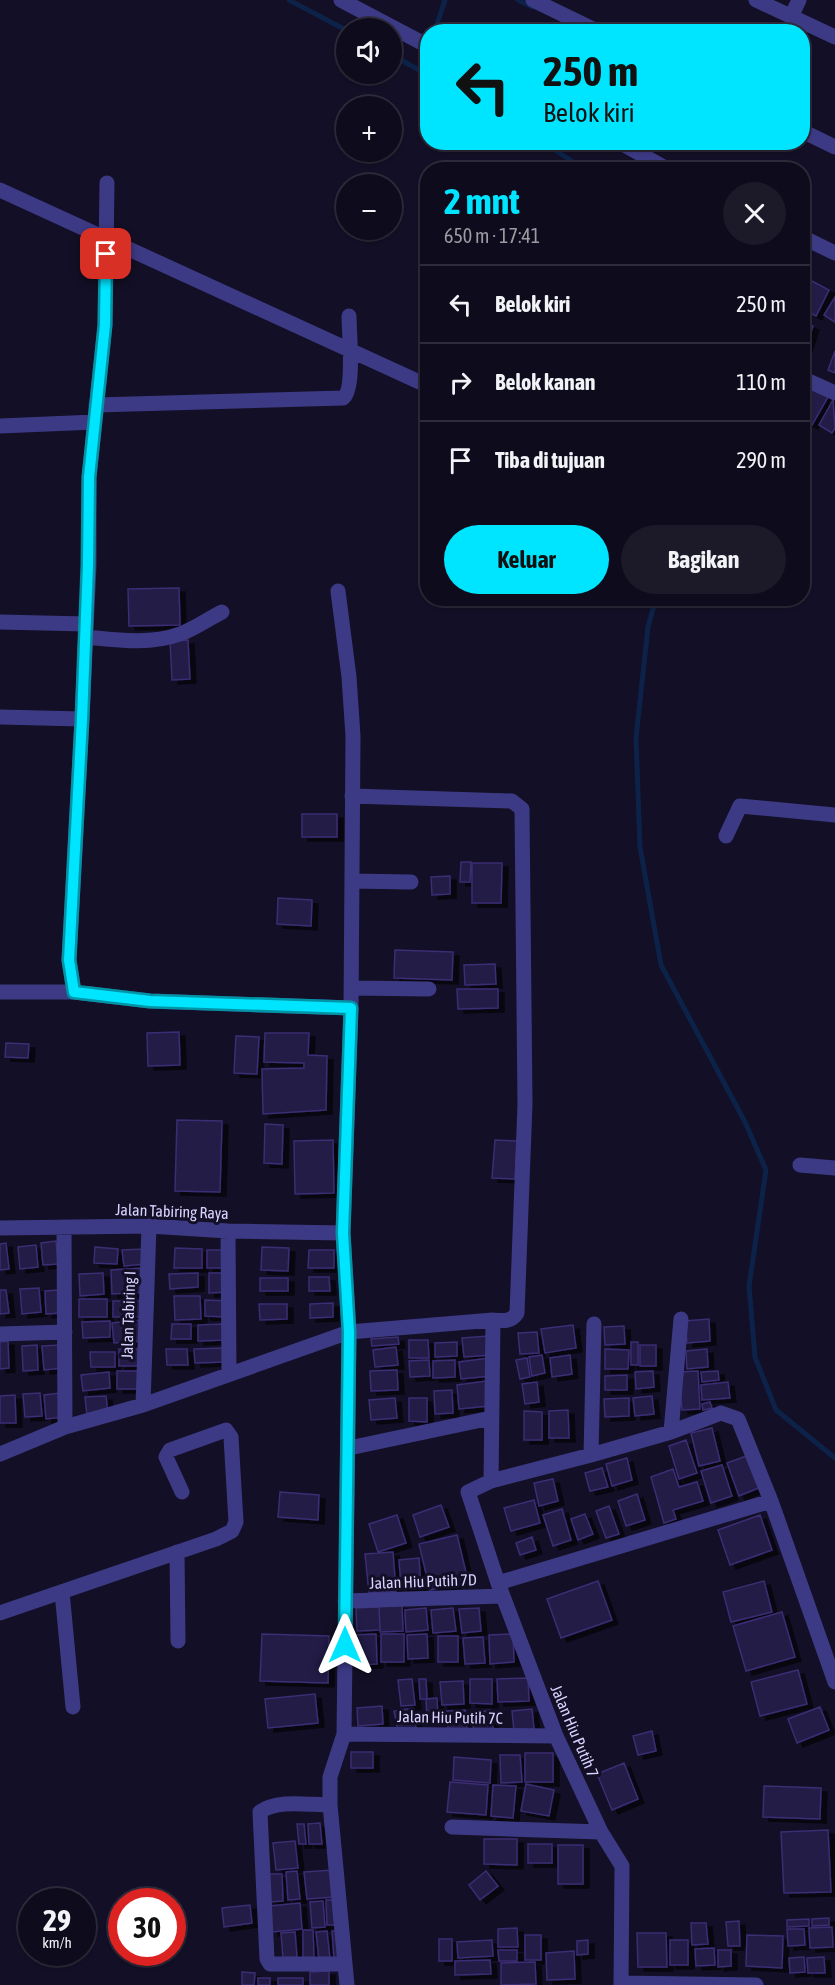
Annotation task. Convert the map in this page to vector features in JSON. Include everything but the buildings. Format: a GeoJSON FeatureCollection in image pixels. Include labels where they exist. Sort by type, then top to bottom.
{"type":"FeatureCollection","features":[{"type":"Feature","properties":{"kind":"street"},"geometry":{"type":"LineString","coordinates":[[533,0],[582,24]]}},
{"type":"Feature","properties":{"kind":"street"},"geometry":{"type":"LineString","coordinates":[[756,0],[806,24]]}},
{"type":"Feature","properties":{"kind":"street"},"geometry":{"type":"LineString","coordinates":[[791,17],[799,0]]}},
{"type":"Feature","properties":{"kind":"street"},"geometry":{"type":"LineString","coordinates":[[350,2],[420,41]]}},
{"type":"Feature","properties":{"kind":"street"},"geometry":{"type":"LineString","coordinates":[[810,26],[835,37]]}},
{"type":"Feature","properties":{"kind":"street"},"geometry":{"type":"LineString","coordinates":[[810,135],[832,145],[835,129]]}},
{"type":"Feature","properties":{"kind":"street"},"geometry":{"type":"LineString","coordinates":[[627,150],[638,162]]}},
{"type":"Feature","properties":{"kind":"street"},"geometry":{"type":"LineString","coordinates":[[74,992],[69,960],[86,631],[89,477],[105,325],[107,183]]}},
{"type":"Feature","properties":{"kind":"street"},"geometry":{"type":"LineString","coordinates":[[0,190],[420,382]]}},
{"type":"Feature","properties":{"kind":"street"},"geometry":{"type":"LineString","coordinates":[[810,241],[835,253]]}},
{"type":"Feature","properties":{"kind":"street"},"geometry":{"type":"LineString","coordinates":[[96,405],[343,398],[349,392],[349,316]]}},
{"type":"Feature","properties":{"kind":"street"},"geometry":{"type":"LineString","coordinates":[[810,382],[835,393]]}},
{"type":"Feature","properties":{"kind":"street"},"geometry":{"type":"LineString","coordinates":[[0,426],[95,422]]}},
{"type":"Feature","properties":{"kind":"street"},"geometry":{"type":"LineString","coordinates":[[338,591],[350,677],[353,736],[351,1008],[343,1233],[349,1332],[349,1448],[344,1734],[330,1777],[330,1805],[346,1985]]}},
{"type":"Feature","properties":{"kind":"street"},"geometry":{"type":"LineString","coordinates":[[0,622],[86,631],[140,642],[180,634],[222,612]]}},
{"type":"Feature","properties":{"kind":"street"},"geometry":{"type":"LineString","coordinates":[[0,717],[82,719]]}},
{"type":"Feature","properties":{"kind":"street"},"geometry":{"type":"LineString","coordinates":[[0,1454],[65,1426],[143,1405],[349,1332],[493,1320],[505,1322],[517,1313],[525,1104],[522,809],[512,801],[352,796]]}},
{"type":"Feature","properties":{"kind":"street"},"geometry":{"type":"LineString","coordinates":[[726,836],[740,806],[835,815]]}},
{"type":"Feature","properties":{"kind":"street"},"geometry":{"type":"LineString","coordinates":[[352,881],[411,882]]}},
{"type":"Feature","properties":{"kind":"street"},"geometry":{"type":"LineString","coordinates":[[351,988],[429,989]]}},
{"type":"Feature","properties":{"kind":"street"},"geometry":{"type":"LineString","coordinates":[[0,992],[74,992],[150,1001],[351,1008]]}},
{"type":"Feature","properties":{"kind":"street"},"geometry":{"type":"LineString","coordinates":[[800,1165],[835,1168]]}},
{"type":"Feature","properties":{"kind":"street","name":"Jalan Tabiring Raya"},"geometry":{"type":"LineString","coordinates":[[0,1228],[148,1226],[228,1231],[343,1233]]}},
{"type":"Feature","properties":{"kind":"street","name":"Jalan Tabiring I"},"geometry":{"type":"LineString","coordinates":[[143,1405],[148,1226]]}},
{"type":"Feature","properties":{"kind":"street"},"geometry":{"type":"LineString","coordinates":[[64,1227],[65,1426]]}},
{"type":"Feature","properties":{"kind":"street"},"geometry":{"type":"LineString","coordinates":[[228,1231],[229,1374]]}},
{"type":"Feature","properties":{"kind":"street"},"geometry":{"type":"LineString","coordinates":[[671,1432],[681,1319]]}},
{"type":"Feature","properties":{"kind":"street"},"geometry":{"type":"LineString","coordinates":[[493,1320],[491,1480],[671,1432],[721,1413],[738,1419],[771,1501],[835,1682]]}},
{"type":"Feature","properties":{"kind":"street"},"geometry":{"type":"LineString","coordinates":[[591,1455],[594,1324]]}},
{"type":"Feature","properties":{"kind":"street"},"geometry":{"type":"LineString","coordinates":[[0,1334],[65,1332]]}},
{"type":"Feature","properties":{"kind":"street"},"geometry":{"type":"LineString","coordinates":[[349,1448],[491,1418]]}},
{"type":"Feature","properties":{"kind":"street"},"geometry":{"type":"LineString","coordinates":[[0,1613],[232,1531],[236,1522],[231,1437],[226,1430],[170,1450],[166,1457],[182,1492]]}},
{"type":"Feature","properties":{"kind":"street","name":"Jalan Hiu Putih 7"},"geometry":{"type":"LineString","coordinates":[[491,1480],[468,1492],[501,1590],[556,1736],[601,1832],[622,1866],[621,1984]]}},
{"type":"Feature","properties":{"kind":"street","name":"Jalan Hiu Putih 7D"},"geometry":{"type":"LineString","coordinates":[[345,1601],[501,1590],[771,1501]]}},
{"type":"Feature","properties":{"kind":"street"},"geometry":{"type":"LineString","coordinates":[[177,1552],[178,1641]]}},
{"type":"Feature","properties":{"kind":"street"},"geometry":{"type":"LineString","coordinates":[[62,1592],[73,1707]]}},
{"type":"Feature","properties":{"kind":"street","name":"Jalan Hiu Putih 7C"},"geometry":{"type":"LineString","coordinates":[[344,1734],[556,1736]]}},
{"type":"Feature","properties":{"kind":"street"},"geometry":{"type":"LineString","coordinates":[[330,1805],[267,1806],[260,1812],[267,1959],[270,1964],[343,1964]]}},
{"type":"Feature","properties":{"kind":"street"},"geometry":{"type":"LineString","coordinates":[[452,1827],[601,1832]]}},
{"type":"Feature","properties":{"kind":"street"},"geometry":{"type":"LineString","coordinates":[[621,1984],[756,1985]]}},
{"type":"Feature","properties":{"kind":"waterway"},"geometry":{"type":"LineString","coordinates":[[289,0],[336,25]]}},
{"type":"Feature","properties":{"kind":"waterway"},"geometry":{"type":"LineString","coordinates":[[437,24],[445,0]]}},
{"type":"Feature","properties":{"kind":"waterway"},"geometry":{"type":"LineString","coordinates":[[518,0],[532,7]]}},
{"type":"Feature","properties":{"kind":"waterway"},"geometry":{"type":"LineString","coordinates":[[402,61],[420,71]]}},
{"type":"Feature","properties":{"kind":"waterway"},"geometry":{"type":"LineString","coordinates":[[555,150],[573,162]]}},
{"type":"Feature","properties":{"kind":"waterway"},"geometry":{"type":"LineString","coordinates":[[654,606],[648,627],[636,738],[640,847],[661,965],[745,1122],[766,1170],[749,1286],[755,1357],[776,1410],[835,1458]]}},
{"type":"Feature","properties":{"kind":"route"},"geometry":{"type":"LineString","coordinates":[[106,254],[105,325],[89,477],[81,756],[69,960],[74,992],[150,1001],[351,1008],[343,1233],[349,1332],[345,1645]]}}]}
